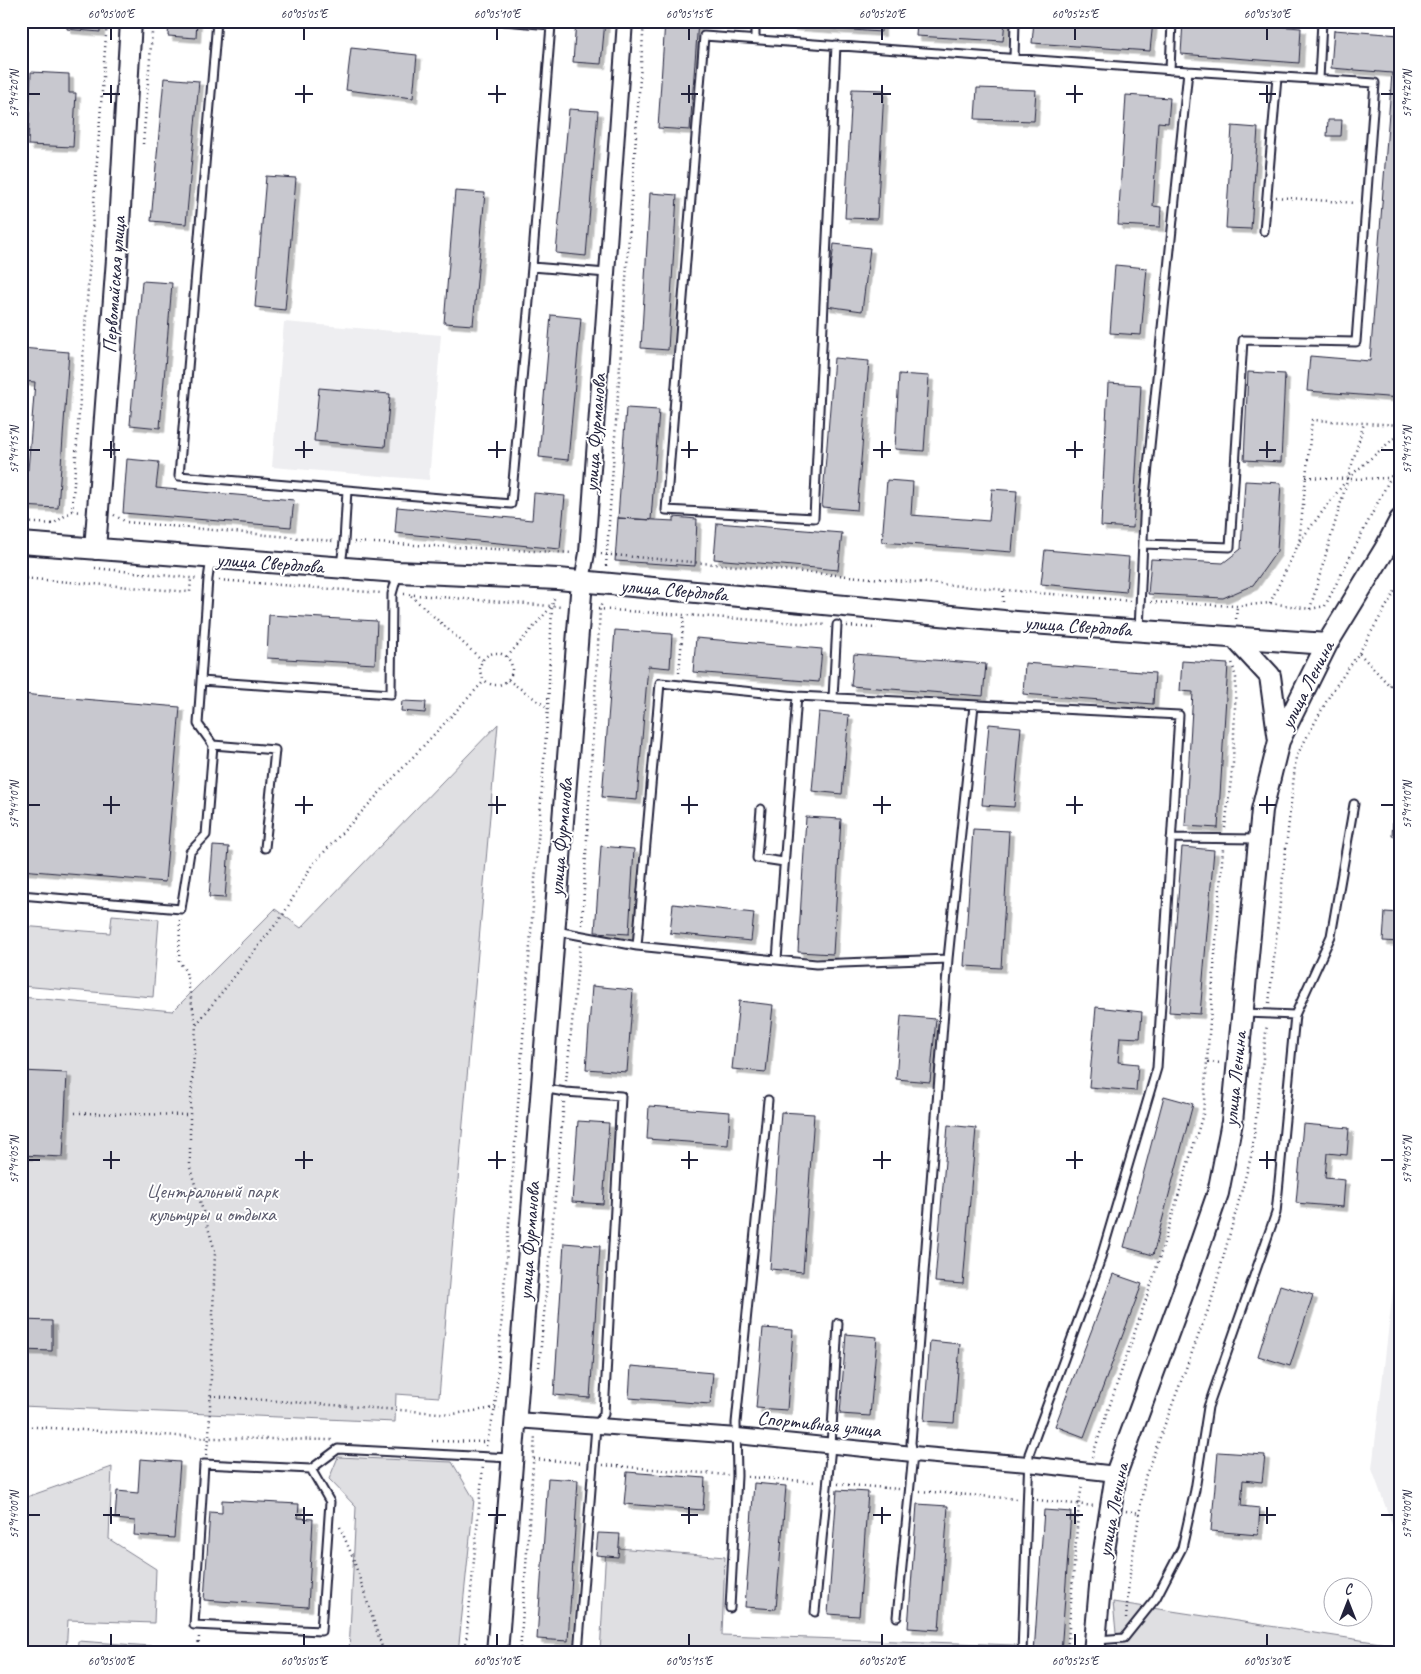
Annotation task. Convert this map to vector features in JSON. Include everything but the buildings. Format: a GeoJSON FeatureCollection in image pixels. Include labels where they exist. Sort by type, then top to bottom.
{"type":"FeatureCollection","features":[{"type":"Feature","properties":{"kind":"main road","name":"Первомайская улица"},"geometry":{"type":"LineString","coordinates":[[93,558],[116,269],[131,21]]}},
{"type":"Feature","properties":{"kind":"main road","name":"улица Ленина"},"geometry":{"type":"LineString","coordinates":[[1094,1647],[1102,1564],[1116,1474],[1218,1193],[1232,1122],[1262,810],[1278,741],[1327,644],[1400,520]]}},
{"type":"Feature","properties":{"kind":"main road","name":"улица Свердлова"},"geometry":{"type":"LineString","coordinates":[[21,542],[93,558],[211,558],[398,572],[582,581],[1012,622],[1139,630],[1233,646],[1327,644]]}},
{"type":"Feature","properties":{"kind":"main road","name":"улица Фурманова"},"geometry":{"type":"LineString","coordinates":[[497,1653],[513,1458],[526,1421],[541,1088],[582,581]]}},
{"type":"Feature","properties":{"kind":"main road"},"geometry":{"type":"LineString","coordinates":[[1233,646],[1270,676],[1278,741]]}},
{"type":"Feature","properties":{"kind":"street","name":"улица Фурманова"},"geometry":{"type":"LineString","coordinates":[[582,581],[587,553],[625,21]]}},
{"type":"Feature","properties":{"kind":"street","name":"Спортивная улица"},"geometry":{"type":"LineString","coordinates":[[526,1421],[737,1436],[1116,1474]]}},
{"type":"Feature","properties":{"kind":"lane"},"geometry":{"type":"LineString","coordinates":[[217,21],[179,476],[512,504],[551,25],[504,21]]}},
{"type":"Feature","properties":{"kind":"lane"},"geometry":{"type":"LineString","coordinates":[[755,21],[755,40]]}},
{"type":"Feature","properties":{"kind":"lane"},"geometry":{"type":"LineString","coordinates":[[1014,58],[1015,21]]}},
{"type":"Feature","properties":{"kind":"lane"},"geometry":{"type":"LineString","coordinates":[[1170,70],[1172,21]]}},
{"type":"Feature","properties":{"kind":"lane"},"geometry":{"type":"LineString","coordinates":[[1319,79],[1322,21]]}},
{"type":"Feature","properties":{"kind":"lane"},"geometry":{"type":"LineString","coordinates":[[836,45],[814,518],[666,510],[704,36],[836,45],[1170,70],[1376,83],[1356,342],[1243,340],[1230,547],[1143,544]]}},
{"type":"Feature","properties":{"kind":"lane"},"geometry":{"type":"LineString","coordinates":[[1139,630],[1146,496],[1188,71]]}},
{"type":"Feature","properties":{"kind":"lane"},"geometry":{"type":"LineString","coordinates":[[1264,231],[1277,76]]}},
{"type":"Feature","properties":{"kind":"lane"},"geometry":{"type":"LineString","coordinates":[[532,267],[607,273]]}},
{"type":"Feature","properties":{"kind":"lane"},"geometry":{"type":"LineString","coordinates":[[341,568],[347,490]]}},
{"type":"Feature","properties":{"kind":"lane"},"geometry":{"type":"LineString","coordinates":[[21,895],[181,909],[190,852],[206,835],[213,745],[198,724],[211,558]]}},
{"type":"Feature","properties":{"kind":"lane"},"geometry":{"type":"LineString","coordinates":[[201,681],[392,694],[392,594],[398,572]]}},
{"type":"Feature","properties":{"kind":"lane"},"geometry":{"type":"LineString","coordinates":[[833,698],[837,625]]}},
{"type":"Feature","properties":{"kind":"lane"},"geometry":{"type":"LineString","coordinates":[[636,946],[660,683],[797,696],[1179,715],[1157,1068],[1099,1264],[1029,1454],[1022,1653]]}},
{"type":"Feature","properties":{"kind":"lane"},"geometry":{"type":"LineString","coordinates":[[777,960],[797,696]]}},
{"type":"Feature","properties":{"kind":"lane"},"geometry":{"type":"LineString","coordinates":[[897,1616],[913,1454],[912,1443],[948,959],[974,705]]}},
{"type":"Feature","properties":{"kind":"lane"},"geometry":{"type":"LineString","coordinates":[[213,745],[275,750],[265,848]]}},
{"type":"Feature","properties":{"kind":"lane"},"geometry":{"type":"LineString","coordinates":[[1094,1647],[1124,1638],[1156,1598],[1182,1548],[1195,1490],[1208,1406],[1276,1213],[1295,1015],[1330,936],[1354,804]]}},
{"type":"Feature","properties":{"kind":"lane"},"geometry":{"type":"LineString","coordinates":[[761,809],[756,858],[784,862]]}},
{"type":"Feature","properties":{"kind":"lane"},"geometry":{"type":"LineString","coordinates":[[1171,838],[1259,839]]}},
{"type":"Feature","properties":{"kind":"lane"},"geometry":{"type":"LineString","coordinates":[[554,930],[636,946],[816,964],[948,959]]}},
{"type":"Feature","properties":{"kind":"lane"},"geometry":{"type":"LineString","coordinates":[[1242,1013],[1295,1015]]}},
{"type":"Feature","properties":{"kind":"lane"},"geometry":{"type":"LineString","coordinates":[[541,1088],[565,1092],[622,1096],[604,1414],[596,1426],[578,1653]]}},
{"type":"Feature","properties":{"kind":"lane"},"geometry":{"type":"LineString","coordinates":[[730,1608],[736,1423],[768,1100]]}},
{"type":"Feature","properties":{"kind":"lane"},"geometry":{"type":"LineString","coordinates":[[815,1612],[831,1446],[838,1323]]}},
{"type":"Feature","properties":{"kind":"lane"},"geometry":{"type":"LineString","coordinates":[[311,1470],[330,1502],[321,1631],[194,1625],[204,1464],[311,1470],[338,1449],[513,1458]]}},
{"type":"Feature","properties":{"kind":"path"},"geometry":{"type":"LineString","coordinates":[[21,522],[53,524],[72,512],[107,21]]}},
{"type":"Feature","properties":{"kind":"path"},"geometry":{"type":"LineString","coordinates":[[644,21],[606,555],[1140,602],[1237,606],[1270,603],[1310,609],[1325,606],[1400,459]]}},
{"type":"Feature","properties":{"kind":"path"},"geometry":{"type":"LineString","coordinates":[[1266,196],[1366,204]]}},
{"type":"Feature","properties":{"kind":"path"},"geometry":{"type":"LineString","coordinates":[[1299,543],[1312,420],[1400,425]]}},
{"type":"Feature","properties":{"kind":"path"},"geometry":{"type":"LineString","coordinates":[[1310,609],[1364,423]]}},
{"type":"Feature","properties":{"kind":"path"},"geometry":{"type":"LineString","coordinates":[[1270,603],[1299,543],[1347,479],[1400,433]]}},
{"type":"Feature","properties":{"kind":"path"},"geometry":{"type":"LineString","coordinates":[[1306,477],[1347,479],[1389,478]]}},
{"type":"Feature","properties":{"kind":"path"},"geometry":{"type":"LineString","coordinates":[[93,558],[208,580],[552,606]]}},
{"type":"Feature","properties":{"kind":"path"},"geometry":{"type":"LineString","coordinates":[[21,578],[190,592],[191,578]]}},
{"type":"Feature","properties":{"kind":"path"},"geometry":{"type":"LineString","coordinates":[[1358,653],[1400,583]]}},
{"type":"Feature","properties":{"kind":"path"},"geometry":{"type":"LineString","coordinates":[[410,595],[482,660]]}},
{"type":"Feature","properties":{"kind":"path"},"geometry":{"type":"LineString","coordinates":[[507,657],[552,606]]}},
{"type":"Feature","properties":{"kind":"path"},"geometry":{"type":"LineString","coordinates":[[465,1653],[484,1457],[495,1408],[548,708],[552,606]]}},
{"type":"Feature","properties":{"kind":"path"},"geometry":{"type":"LineString","coordinates":[[538,1372],[581,935],[600,609]]}},
{"type":"Feature","properties":{"kind":"path"},"geometry":{"type":"LineString","coordinates":[[678,685],[684,615]]}},
{"type":"Feature","properties":{"kind":"path"},"geometry":{"type":"LineString","coordinates":[[1067,1653],[1078,1504],[1084,1470],[1091,1459],[1153,1279],[1203,1114],[1224,839],[1233,763],[1236,678],[1233,646]]}},
{"type":"Feature","properties":{"kind":"path"},"geometry":{"type":"LineString","coordinates":[[494,653],[507,657],[512,668],[508,680],[496,686],[484,681],[479,671],[482,660],[494,653]]}},
{"type":"Feature","properties":{"kind":"path"},"geometry":{"type":"LineString","coordinates":[[508,680],[548,708]]}},
{"type":"Feature","properties":{"kind":"path"},"geometry":{"type":"LineString","coordinates":[[196,1025],[283,915],[312,865],[484,681]]}},
{"type":"Feature","properties":{"kind":"path"},"geometry":{"type":"LineString","coordinates":[[181,909],[179,961],[186,972],[196,1025],[190,1115],[190,1168],[215,1251],[209,1438],[204,1464]]}},
{"type":"Feature","properties":{"kind":"path"},"geometry":{"type":"LineString","coordinates":[[75,1113],[190,1115]]}},
{"type":"Feature","properties":{"kind":"path"},"geometry":{"type":"LineString","coordinates":[[520,1653],[526,1421]]}},
{"type":"Feature","properties":{"kind":"path"},"geometry":{"type":"LineString","coordinates":[[21,1426],[209,1438],[338,1440]]}},
{"type":"Feature","properties":{"kind":"path"},"geometry":{"type":"LineString","coordinates":[[428,1441],[487,1442]]}},
{"type":"Feature","properties":{"kind":"path"},"geometry":{"type":"LineString","coordinates":[[330,1502],[354,1558],[384,1653]]}},
{"type":"Feature","properties":{"kind":"path"},"geometry":{"type":"LineString","coordinates":[[194,1625],[199,1634],[198,1653]]}},
{"type":"Feature","properties":{"kind":"shaded area"},"geometry":{"type":"Polygon","coordinates":[[[284,322],[441,335],[429,480],[272,467],[284,322]]]}},
{"type":"Feature","properties":{"kind":"shaded area"},"geometry":{"type":"Polygon","coordinates":[[[1400,1256],[1400,1547],[1372,1469],[1394,1281],[1400,1256]]]}},
{"type":"Feature","properties":{"kind":"green space","name":"Центральный парк культуры и отдыха"},"geometry":{"type":"Polygon","coordinates":[[[498,724],[439,1397],[396,1394],[395,1422],[21,1406],[21,997],[173,1011],[275,909],[301,928],[498,724]]]}},
{"type":"Feature","properties":{"kind":"green space"},"geometry":{"type":"Polygon","coordinates":[[[112,915],[159,919],[153,997],[21,986],[21,926],[110,933],[112,915]]]}},
{"type":"Feature","properties":{"kind":"green space"},"geometry":{"type":"Polygon","coordinates":[[[338,1457],[452,1462],[474,1499],[458,1653],[349,1653],[356,1507],[329,1479],[338,1457]]]}},
{"type":"Feature","properties":{"kind":"green space"},"geometry":{"type":"Polygon","coordinates":[[[112,1467],[109,1539],[156,1569],[154,1623],[68,1620],[66,1653],[21,1653],[21,1499],[112,1467]]]}},
{"type":"Feature","properties":{"kind":"green space"},"geometry":{"type":"Polygon","coordinates":[[[606,1547],[725,1557],[722,1635],[1015,1645],[1015,1653],[600,1653],[606,1547]]]}},
{"type":"Feature","properties":{"kind":"green space"},"geometry":{"type":"Polygon","coordinates":[[[1113,1602],[1400,1646],[1400,1653],[1118,1653],[1113,1602]]]}},
{"type":"Feature","properties":{"kind":"green space"},"geometry":{"type":"Polygon","coordinates":[[[78,1641],[194,1649],[193,1653],[77,1653],[78,1641]]]}}]}
